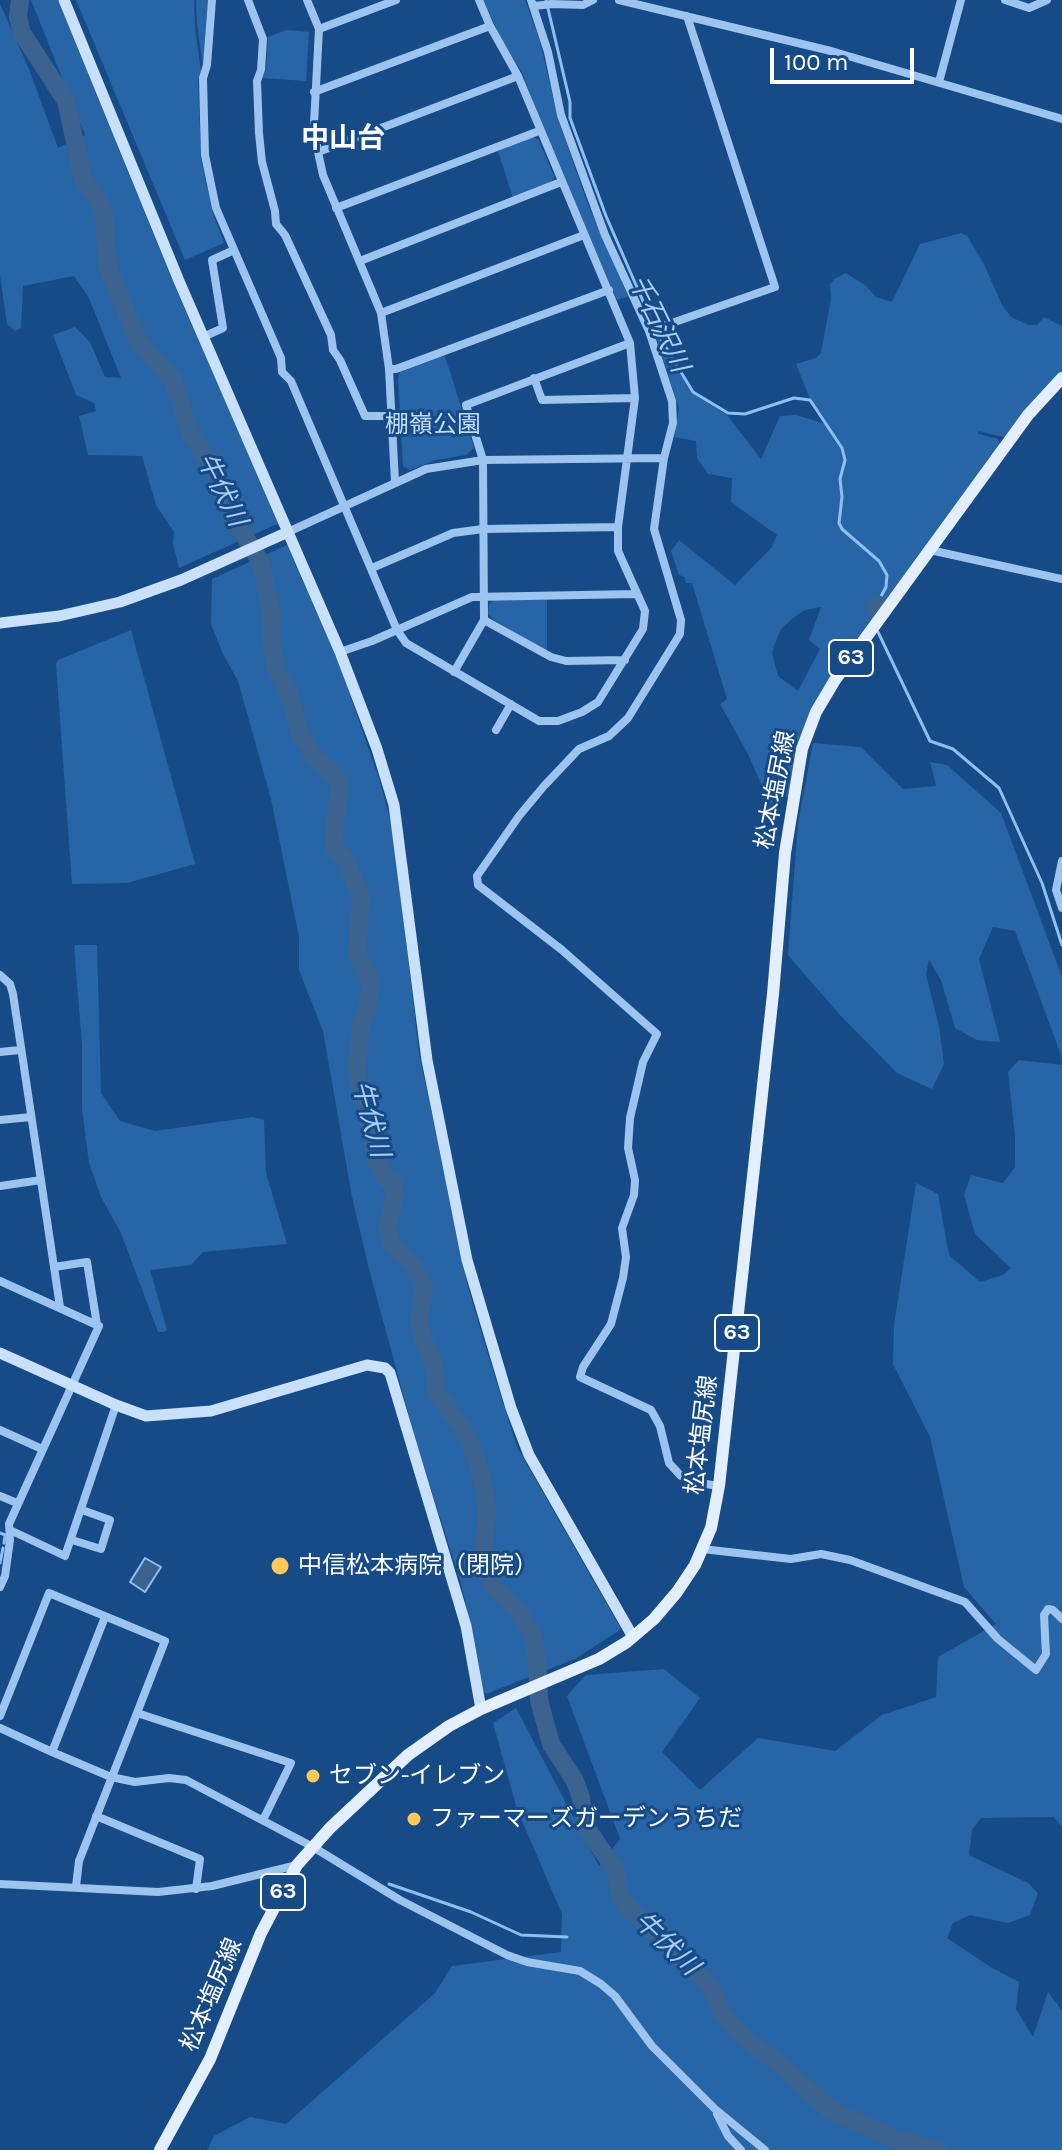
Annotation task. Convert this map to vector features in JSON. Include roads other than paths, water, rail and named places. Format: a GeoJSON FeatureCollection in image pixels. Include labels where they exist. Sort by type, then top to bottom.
{"type":"FeatureCollection","features":[{"type":"Feature","properties":{"kind":"main road","name":"松本塩尻線"},"geometry":{"type":"LineString","coordinates":[[160,2150],[210,2059],[261,1933],[297,1865],[313,1847],[359,1798],[408,1755],[449,1726],[487,1706],[599,1659],[630,1639],[677,1592],[702,1549],[711,1528],[719,1486],[773,994],[785,853],[802,749],[816,712],[835,680],[1028,415],[1062,378]]}},
{"type":"Feature","properties":{"kind":"street"},"geometry":{"type":"LineString","coordinates":[[64,0],[203,337],[340,652],[377,749],[394,805],[427,1060],[471,1274],[511,1408],[529,1455],[630,1639]]}},
{"type":"Feature","properties":{"kind":"street"},"geometry":{"type":"LineString","coordinates":[[212,0],[207,65],[203,78],[205,155],[216,208],[232,251],[281,358],[282,372],[291,381],[397,630],[406,643],[539,721],[558,721],[598,702],[643,629],[645,611],[618,551],[618,527],[635,398],[630,343],[518,76],[479,0]]}},
{"type":"Feature","properties":{"kind":"street"},"geometry":{"type":"LineString","coordinates":[[248,0],[263,39],[261,70],[257,81],[259,133],[276,224],[285,235],[331,335],[333,350],[365,416],[391,416]]}},
{"type":"Feature","properties":{"kind":"street"},"geometry":{"type":"LineString","coordinates":[[307,0],[319,29],[314,92],[318,152],[336,208],[381,313],[389,369],[395,482]]}},
{"type":"Feature","properties":{"kind":"street"},"geometry":{"type":"LineString","coordinates":[[319,29],[396,0]]}},
{"type":"Feature","properties":{"kind":"street"},"geometry":{"type":"LineString","coordinates":[[593,0],[571,6],[533,3],[548,52],[561,115],[605,235],[653,329],[672,401],[673,423],[664,458],[654,529],[676,595],[681,620],[680,634],[628,718],[609,736],[579,749],[568,759],[519,816],[477,876],[478,885],[562,950],[657,1034],[643,1062],[630,1118],[628,1148],[635,1180],[634,1195],[622,1228],[626,1257],[623,1278],[611,1324],[583,1367],[580,1377],[651,1410],[660,1426],[669,1463],[681,1476],[693,1482],[719,1486]]}},
{"type":"Feature","properties":{"kind":"street"},"geometry":{"type":"LineString","coordinates":[[619,0],[831,51],[1062,119]]}},
{"type":"Feature","properties":{"kind":"street"},"geometry":{"type":"LineString","coordinates":[[939,82],[961,0]]}},
{"type":"Feature","properties":{"kind":"street"},"geometry":{"type":"LineString","coordinates":[[1005,0],[1029,8],[1047,0]]}},
{"type":"Feature","properties":{"kind":"street"},"geometry":{"type":"LineString","coordinates":[[653,329],[775,287],[687,16]]}},
{"type":"Feature","properties":{"kind":"street"},"geometry":{"type":"LineString","coordinates":[[314,92],[490,26]]}},
{"type":"Feature","properties":{"kind":"street"},"geometry":{"type":"LineString","coordinates":[[318,152],[518,76]]}},
{"type":"Feature","properties":{"kind":"street"},"geometry":{"type":"LineString","coordinates":[[336,208],[539,131]]}},
{"type":"Feature","properties":{"kind":"street"},"geometry":{"type":"LineString","coordinates":[[360,261],[561,182]]}},
{"type":"Feature","properties":{"kind":"street"},"geometry":{"type":"LineString","coordinates":[[381,313],[584,235]]}},
{"type":"Feature","properties":{"kind":"street"},"geometry":{"type":"LineString","coordinates":[[203,337],[223,328],[212,260],[232,251]]}},
{"type":"Feature","properties":{"kind":"street"},"geometry":{"type":"LineString","coordinates":[[389,369],[609,290]]}},
{"type":"Feature","properties":{"kind":"street"},"geometry":{"type":"LineString","coordinates":[[454,672],[484,620],[483,460],[466,405],[630,343]]}},
{"type":"Feature","properties":{"kind":"street"},"geometry":{"type":"LineString","coordinates":[[534,378],[542,400],[635,398]]}},
{"type":"Feature","properties":{"kind":"street"},"geometry":{"type":"LineString","coordinates":[[0,623],[59,616],[120,602],[207,568],[426,469],[483,460],[664,458]]}},
{"type":"Feature","properties":{"kind":"street"},"geometry":{"type":"LineString","coordinates":[[372,568],[453,533],[483,529],[618,527]]}},
{"type":"Feature","properties":{"kind":"street"},"geometry":{"type":"LineString","coordinates":[[930,550],[1062,579]]}},
{"type":"Feature","properties":{"kind":"street"},"geometry":{"type":"LineString","coordinates":[[340,652],[472,597],[637,594]]}},
{"type":"Feature","properties":{"kind":"street"},"geometry":{"type":"LineString","coordinates":[[484,620],[551,657],[566,661],[625,660]]}},
{"type":"Feature","properties":{"kind":"street"},"geometry":{"type":"LineString","coordinates":[[496,730],[511,704]]}},
{"type":"Feature","properties":{"kind":"street"},"geometry":{"type":"LineString","coordinates":[[1061,904],[1056,890],[1062,861]]}},
{"type":"Feature","properties":{"kind":"street"},"geometry":{"type":"LineString","coordinates":[[0,975],[10,984],[60,1307]]}},
{"type":"Feature","properties":{"kind":"street"},"geometry":{"type":"LineString","coordinates":[[0,985],[10,984]]}},
{"type":"Feature","properties":{"kind":"street"},"geometry":{"type":"LineString","coordinates":[[0,1052],[20,1050]]}},
{"type":"Feature","properties":{"kind":"street"},"geometry":{"type":"LineString","coordinates":[[0,1120],[31,1117]]}},
{"type":"Feature","properties":{"kind":"street"},"geometry":{"type":"LineString","coordinates":[[0,1186],[41,1180]]}},
{"type":"Feature","properties":{"kind":"street"},"geometry":{"type":"LineString","coordinates":[[0,1587],[9,1524],[99,1326],[87,1262],[54,1267]]}},
{"type":"Feature","properties":{"kind":"street"},"geometry":{"type":"LineString","coordinates":[[0,1281],[97,1325]]}},
{"type":"Feature","properties":{"kind":"street"},"geometry":{"type":"LineString","coordinates":[[0,1353],[146,1416],[211,1411],[367,1365],[385,1368],[390,1373],[487,1706]]}},
{"type":"Feature","properties":{"kind":"street"},"geometry":{"type":"LineString","coordinates":[[10,1530],[65,1556],[116,1405]]}},
{"type":"Feature","properties":{"kind":"street"},"geometry":{"type":"LineString","coordinates":[[0,1430],[42,1449]]}},
{"type":"Feature","properties":{"kind":"street"},"geometry":{"type":"LineString","coordinates":[[0,1496],[17,1503]]}},
{"type":"Feature","properties":{"kind":"street"},"geometry":{"type":"LineString","coordinates":[[72,1540],[101,1549],[110,1520],[82,1510]]}},
{"type":"Feature","properties":{"kind":"street"},"geometry":{"type":"LineString","coordinates":[[702,1549],[791,1559],[821,1554],[850,1560],[965,1602],[998,1639],[1036,1670],[1046,1654],[1044,1615],[1048,1609],[1053,1610],[1062,1619]]}},
{"type":"Feature","properties":{"kind":"street"},"geometry":{"type":"LineString","coordinates":[[0,1716],[49,1593],[165,1641],[79,1861],[76,1886]]}},
{"type":"Feature","properties":{"kind":"street"},"geometry":{"type":"LineString","coordinates":[[52,1752],[105,1617]]}},
{"type":"Feature","properties":{"kind":"street"},"geometry":{"type":"LineString","coordinates":[[137,1713],[291,1763],[263,1820]]}},
{"type":"Feature","properties":{"kind":"street"},"geometry":{"type":"LineString","coordinates":[[0,1728],[111,1777],[135,1782],[169,1778],[186,1780],[313,1847],[400,1900],[507,1955],[527,1962],[580,1971],[615,1996],[652,2046],[715,2109],[765,2150]]}},
{"type":"Feature","properties":{"kind":"street"},"geometry":{"type":"LineString","coordinates":[[96,1816],[200,1859],[196,1889]]}},
{"type":"Feature","properties":{"kind":"street"},"geometry":{"type":"LineString","coordinates":[[0,1884],[158,1892],[196,1889],[297,1865]]}},
{"type":"Feature","properties":{"kind":"street"},"geometry":{"type":"LineString","coordinates":[[715,2109],[728,2136],[741,2150]]}},
{"type":"Feature","properties":{"kind":"waterway","name":"牛伏川"},"geometry":{"type":"LineString","coordinates":[[20,0],[18,17],[22,33],[66,101],[83,178],[104,210],[107,265],[139,344],[173,380],[190,433],[211,463],[234,519],[260,561],[271,610],[276,669],[287,689],[301,736],[313,755],[337,777],[340,786],[334,847],[345,859],[361,897],[357,954],[371,982],[367,1010],[361,1025],[356,1074],[370,1117],[376,1159],[385,1178],[394,1184],[395,1198],[387,1230],[391,1243],[412,1265],[424,1286],[419,1320],[435,1369],[435,1390],[469,1440],[481,1472],[487,1508],[486,1567],[492,1585],[520,1614],[532,1635],[537,1657],[539,1700],[551,1744],[575,1781],[584,1824],[616,1871],[624,1903],[711,1987],[722,2013],[735,2030],[784,2068],[830,2110],[897,2140],[937,2150]]}},
{"type":"Feature","properties":{"kind":"waterway","name":"千石沢川"},"geometry":{"type":"LineString","coordinates":[[546,0],[570,102],[570,118],[606,216],[656,331],[693,392],[728,413],[745,414],[794,398],[810,400],[842,448],[845,460],[840,479],[842,497],[839,523],[879,561],[887,575],[886,587],[877,604]]}},
{"type":"Feature","properties":{"kind":"waterway","name":"千石沢川"},"geometry":{"type":"LineString","coordinates":[[876,608],[877,604]]}},
{"type":"Feature","properties":{"kind":"waterway","name":"千石沢川"},"geometry":{"type":"LineString","coordinates":[[878,632],[930,741],[953,749],[999,788],[1042,883],[1062,945]]}},
{"type":"Feature","properties":{"kind":"waterway"},"geometry":{"type":"LineString","coordinates":[[0,1533],[5,1535],[4,1543]]}},
{"type":"Feature","properties":{"kind":"waterway"},"geometry":{"type":"LineString","coordinates":[[0,1563],[3,1548]]}},
{"type":"Feature","properties":{"kind":"waterway"},"geometry":{"type":"LineString","coordinates":[[389,1884],[471,1912],[521,1935],[567,1937]]}},
{"type":"Feature","properties":{"kind":"place","name":"中信松本病院（閉院）"},"geometry":{"type":"Point","coordinates":[280,1566]}},
{"type":"Feature","properties":{"kind":"place","name":"セブン-イレブン"},"geometry":{"type":"Point","coordinates":[313,1776]}},
{"type":"Feature","properties":{"kind":"place","name":"ファーマーズガーデンうちだ"},"geometry":{"type":"Point","coordinates":[414,1819]}},
{"type":"Feature","properties":{"kind":"district","name":"中山台"},"geometry":{"type":"Point","coordinates":[343,139]}},
{"type":"Feature","properties":{"kind":"park label","name":"棚嶺公園"},"geometry":{"type":"Point","coordinates":[433,425]}}]}
